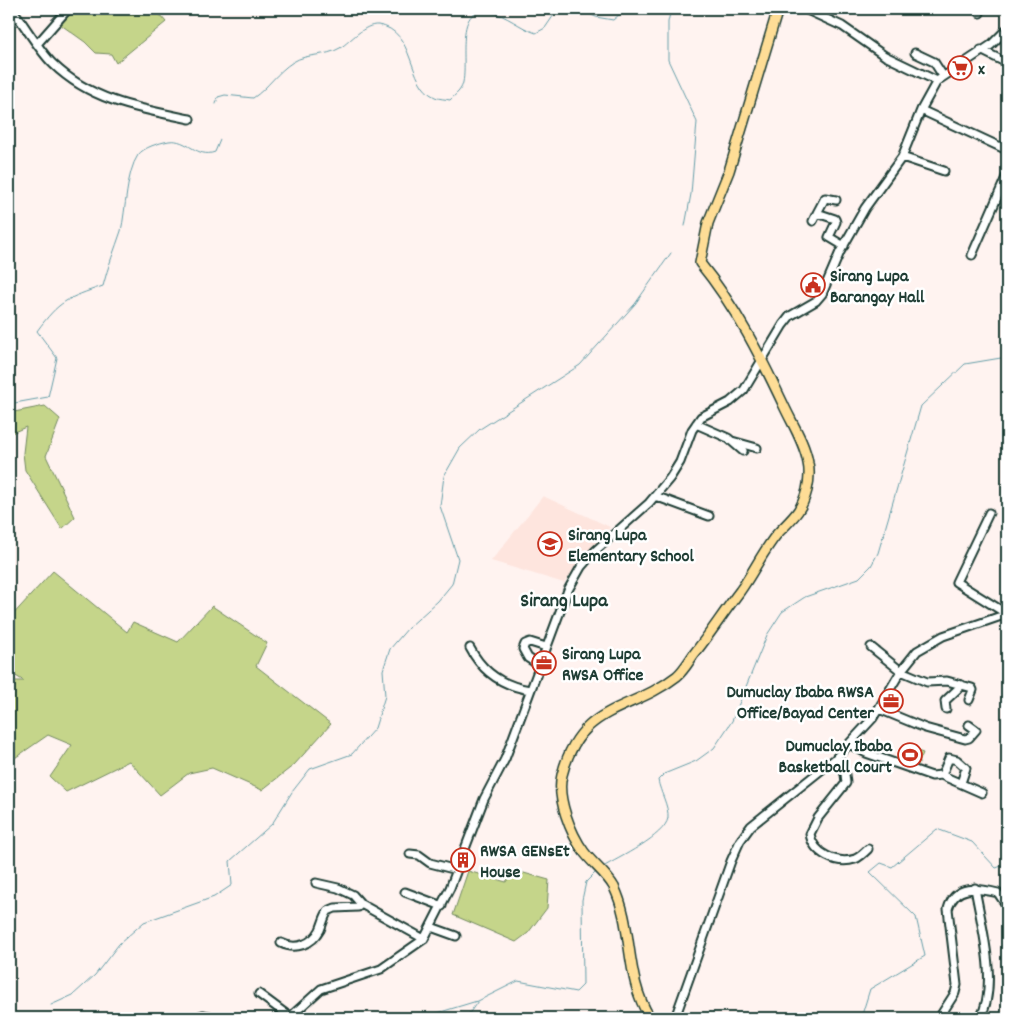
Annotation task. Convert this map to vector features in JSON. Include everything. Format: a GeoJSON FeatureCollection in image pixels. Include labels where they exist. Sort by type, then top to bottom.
{"type":"FeatureCollection","features":[{"type":"Feature","properties":{"kind":"main road"},"geometry":{"type":"LineString","coordinates":[[650,1018],[640,999],[632,976],[622,917],[613,886],[584,851],[566,820],[561,778],[570,750],[593,720],[615,707],[648,693],[678,675],[745,584],[777,534],[790,523],[798,512],[804,500],[809,476],[804,447],[762,359],[722,290],[700,263],[708,223],[729,171],[778,9]]}},
{"type":"Feature","properties":{"kind":"street"},"geometry":{"type":"LineString","coordinates":[[12,9],[51,63],[75,83],[117,103],[190,119]]}},
{"type":"Feature","properties":{"kind":"street"},"geometry":{"type":"LineString","coordinates":[[38,43],[68,9]]}},
{"type":"Feature","properties":{"kind":"street"},"geometry":{"type":"LineString","coordinates":[[807,10],[842,26],[885,56],[940,79]]}},
{"type":"Feature","properties":{"kind":"street"},"geometry":{"type":"LineString","coordinates":[[259,994],[290,1018],[321,989],[381,968],[424,939],[442,906],[484,799],[505,759],[568,590],[581,567],[595,551],[655,496],[676,470],[696,424],[706,413],[738,396],[790,316],[812,304],[822,294],[844,246],[873,196],[902,158],[921,110],[940,79],[991,45],[1007,31]]}},
{"type":"Feature","properties":{"kind":"street"},"geometry":{"type":"LineString","coordinates":[[981,50],[1007,63]]}},
{"type":"Feature","properties":{"kind":"street"},"geometry":{"type":"LineString","coordinates":[[915,53],[934,62],[940,79]]}},
{"type":"Feature","properties":{"kind":"street"},"geometry":{"type":"LineString","coordinates":[[921,110],[1007,150]]}},
{"type":"Feature","properties":{"kind":"street"},"geometry":{"type":"LineString","coordinates":[[902,158],[944,171]]}},
{"type":"Feature","properties":{"kind":"street"},"geometry":{"type":"LineString","coordinates":[[972,255],[1007,175]]}},
{"type":"Feature","properties":{"kind":"street"},"geometry":{"type":"LineString","coordinates":[[813,221],[825,198],[836,200]]}},
{"type":"Feature","properties":{"kind":"street"},"geometry":{"type":"LineString","coordinates":[[817,213],[836,221],[829,238],[844,246]]}},
{"type":"Feature","properties":{"kind":"street"},"geometry":{"type":"LineString","coordinates":[[696,424],[732,441],[757,448]]}},
{"type":"Feature","properties":{"kind":"street"},"geometry":{"type":"LineString","coordinates":[[732,441],[742,451]]}},
{"type":"Feature","properties":{"kind":"street"},"geometry":{"type":"LineString","coordinates":[[655,496],[709,516]]}},
{"type":"Feature","properties":{"kind":"street"},"geometry":{"type":"LineString","coordinates":[[989,512],[956,582],[1007,614]]}},
{"type":"Feature","properties":{"kind":"street"},"geometry":{"type":"LineString","coordinates":[[675,1018],[740,842],[751,826],[836,758],[878,709],[901,671],[918,651],[943,636],[1007,614]]}},
{"type":"Feature","properties":{"kind":"street"},"geometry":{"type":"LineString","coordinates":[[540,665],[528,658],[523,648],[525,644],[530,642],[546,647]]}},
{"type":"Feature","properties":{"kind":"street"},"geometry":{"type":"LineString","coordinates":[[871,647],[901,671],[929,683],[947,681],[973,689],[969,700]]}},
{"type":"Feature","properties":{"kind":"street"},"geometry":{"type":"LineString","coordinates":[[470,648],[480,665],[502,682],[514,688],[530,690]]}},
{"type":"Feature","properties":{"kind":"street"},"geometry":{"type":"LineString","coordinates":[[946,709],[945,701],[962,685]]}},
{"type":"Feature","properties":{"kind":"street"},"geometry":{"type":"LineString","coordinates":[[878,709],[925,728],[965,739],[969,738],[976,730],[969,725]]}},
{"type":"Feature","properties":{"kind":"street"},"geometry":{"type":"LineString","coordinates":[[849,744],[866,753],[932,776],[942,775],[982,793]]}},
{"type":"Feature","properties":{"kind":"street"},"geometry":{"type":"LineString","coordinates":[[836,758],[845,774],[846,784],[818,818],[810,834],[811,841],[822,853],[835,859],[848,860],[857,858],[868,849]]}},
{"type":"Feature","properties":{"kind":"street"},"geometry":{"type":"LineString","coordinates":[[942,775],[949,758],[957,760],[966,768],[961,784]]}},
{"type":"Feature","properties":{"kind":"street"},"geometry":{"type":"LineString","coordinates":[[410,854],[423,857],[430,863],[457,870]]}},
{"type":"Feature","properties":{"kind":"street"},"geometry":{"type":"LineString","coordinates":[[316,883],[346,891],[361,904],[424,939]]}},
{"type":"Feature","properties":{"kind":"street"},"geometry":{"type":"LineString","coordinates":[[975,888],[989,976],[986,1008],[980,1018]]}},
{"type":"Feature","properties":{"kind":"street"},"geometry":{"type":"LineString","coordinates":[[939,1018],[955,993],[957,985],[948,909],[956,893],[975,888],[998,893],[1007,906]]}},
{"type":"Feature","properties":{"kind":"street"},"geometry":{"type":"LineString","coordinates":[[405,892],[442,906]]}},
{"type":"Feature","properties":{"kind":"street"},"geometry":{"type":"LineString","coordinates":[[281,942],[289,946],[301,946],[317,935],[328,911],[335,908],[358,907],[361,904]]}},
{"type":"Feature","properties":{"kind":"street"},"geometry":{"type":"LineString","coordinates":[[431,927],[456,936]]}},
{"type":"Feature","properties":{"kind":"street"},"geometry":{"type":"LineString","coordinates":[[194,1018],[202,1015],[219,1018]]}},
{"type":"Feature","properties":{"kind":"shaded area","name":"Sirang Lupa Elementary School"},"geometry":{"type":"Polygon","coordinates":[[[543,496],[610,527],[564,583],[491,561],[543,496]]]}},
{"type":"Feature","properties":{"kind":"green space"},"geometry":{"type":"Polygon","coordinates":[[[70,9],[155,9],[166,22],[116,63],[111,54],[96,53],[85,42],[57,22],[70,9]]]}},
{"type":"Feature","properties":{"kind":"green space"},"geometry":{"type":"Polygon","coordinates":[[[45,406],[60,419],[46,456],[75,517],[62,529],[25,470],[23,453],[26,427],[9,434],[9,413],[45,406]]]}},
{"type":"Feature","properties":{"kind":"green space"},"geometry":{"type":"Polygon","coordinates":[[[53,571],[127,632],[133,622],[178,642],[212,606],[267,643],[256,666],[331,724],[294,765],[262,790],[212,768],[189,773],[160,795],[129,761],[66,792],[50,777],[72,745],[48,735],[9,762],[9,681],[24,681],[9,672],[9,619],[53,571]]]}},
{"type":"Feature","properties":{"kind":"green space","name":"Dumuclay Ibaba Basketball Court"},"geometry":{"type":"Polygon","coordinates":[[[903,746],[923,753],[918,765],[898,758],[903,746]]]}},
{"type":"Feature","properties":{"kind":"green space"},"geometry":{"type":"Polygon","coordinates":[[[513,870],[549,880],[547,908],[528,933],[516,942],[453,915],[468,871],[506,882],[513,870]]]}},
{"type":"Feature","properties":{"kind":"waterway"},"geometry":{"type":"LineString","coordinates":[[216,104],[218,97],[225,95],[253,98],[293,62],[304,57],[334,51],[373,25],[390,29],[399,37],[419,81],[426,90],[437,98],[450,100],[460,90],[463,79],[464,40],[470,18],[478,12],[490,12],[536,33],[545,28],[558,9]]}},
{"type":"Feature","properties":{"kind":"waterway"},"geometry":{"type":"LineString","coordinates":[[578,9],[596,17],[613,20],[626,9]]}},
{"type":"Feature","properties":{"kind":"waterway"},"geometry":{"type":"LineString","coordinates":[[671,9],[668,22],[668,60],[697,122],[691,194],[685,226]]}},
{"type":"Feature","properties":{"kind":"waterway"},"geometry":{"type":"LineString","coordinates":[[9,404],[48,397],[57,358],[37,331],[52,313],[65,302],[103,286],[121,231],[131,172],[138,155],[156,144],[169,141],[181,142],[203,153],[215,152],[220,140]]}},
{"type":"Feature","properties":{"kind":"waterway"},"geometry":{"type":"LineString","coordinates":[[51,1005],[73,995],[95,975],[119,944],[144,922],[214,897],[232,885],[230,861],[272,824],[292,792],[310,769],[352,754],[375,728],[385,696],[383,670],[390,649],[408,628],[438,601],[452,584],[458,559],[440,506],[444,476],[460,448],[480,429],[580,365],[635,304],[671,253]]}},
{"type":"Feature","properties":{"kind":"waterway"},"geometry":{"type":"LineString","coordinates":[[603,867],[650,839],[665,825],[668,813],[658,780],[664,774],[696,761],[714,748],[732,721],[767,635],[782,612],[805,597],[859,578],[871,566],[878,553],[921,406],[965,364],[1007,357]]}},
{"type":"Feature","properties":{"kind":"waterway"},"geometry":{"type":"LineString","coordinates":[[861,1018],[870,989],[925,956],[916,917],[870,872],[881,863],[892,867],[937,829],[972,842],[996,868],[1007,864]]}},
{"type":"Feature","properties":{"kind":"waterway"},"geometry":{"type":"LineString","coordinates":[[466,1018],[478,1001],[518,981],[576,992],[583,985],[582,900],[586,882],[596,872]]}},
{"type":"Feature","properties":{"kind":"waterway"},"geometry":{"type":"LineString","coordinates":[[421,1018],[477,1001]]}},
{"type":"Feature","properties":{"kind":"place","name":"x"},"geometry":{"type":"Point","coordinates":[960,68]}},
{"type":"Feature","properties":{"kind":"place","name":"Sirang Lupa Barangay Hall"},"geometry":{"type":"Point","coordinates":[813,285]}},
{"type":"Feature","properties":{"kind":"place","name":"Sirang Lupa Elementary School"},"geometry":{"type":"Point","coordinates":[550,544]}},
{"type":"Feature","properties":{"kind":"place","name":"Sirang Lupa RWSA Office"},"geometry":{"type":"Point","coordinates":[544,663]}},
{"type":"Feature","properties":{"kind":"place","name":"Dumuclay Ibaba RWSA Office/Bayad Center"},"geometry":{"type":"Point","coordinates":[891,701]}},
{"type":"Feature","properties":{"kind":"place","name":"Dumuclay Ibaba Basketball Court"},"geometry":{"type":"Point","coordinates":[910,755]}},
{"type":"Feature","properties":{"kind":"place","name":"RWSA GENsEt House"},"geometry":{"type":"Point","coordinates":[463,860]}},
{"type":"Feature","properties":{"kind":"district","name":"Sirang Lupa"},"geometry":{"type":"Point","coordinates":[564,599]}}]}
